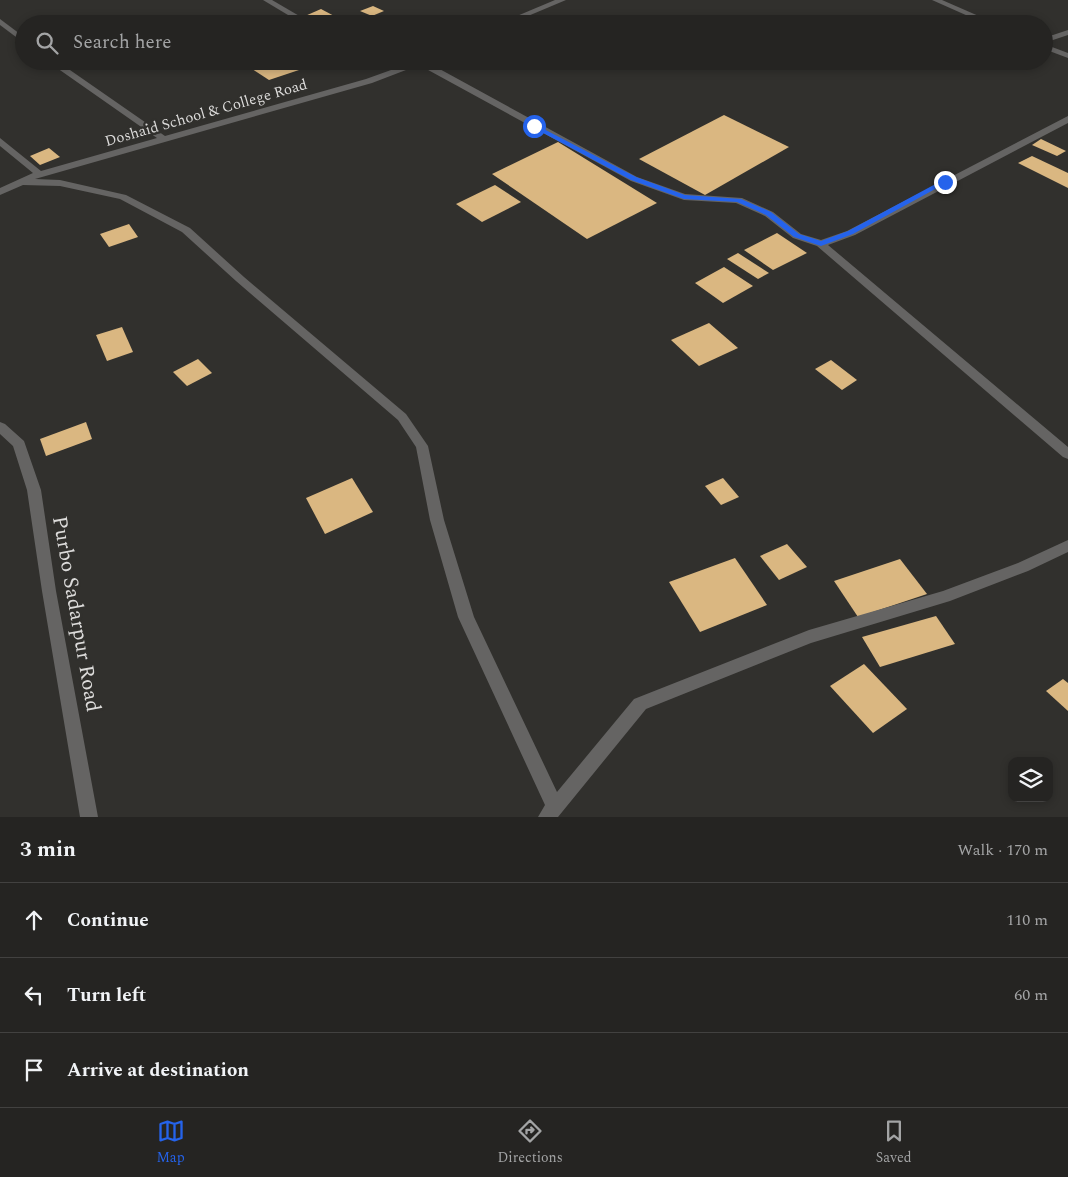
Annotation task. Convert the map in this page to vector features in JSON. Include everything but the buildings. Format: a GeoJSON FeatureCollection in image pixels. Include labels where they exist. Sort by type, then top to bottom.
{"type":"FeatureCollection","features":[{"type":"Feature","properties":{"kind":"street"},"geometry":{"type":"LineString","coordinates":[[267,0],[293,15]]}},
{"type":"Feature","properties":{"kind":"street"},"geometry":{"type":"LineString","coordinates":[[524,15],[562,0]]}},
{"type":"Feature","properties":{"kind":"street"},"geometry":{"type":"LineString","coordinates":[[936,0],[972,15]]}},
{"type":"Feature","properties":{"kind":"street"},"geometry":{"type":"LineString","coordinates":[[0,20],[10,34],[15,36]]}},
{"type":"Feature","properties":{"kind":"street"},"geometry":{"type":"LineString","coordinates":[[1053,38],[1068,32]]}},
{"type":"Feature","properties":{"kind":"street"},"geometry":{"type":"LineString","coordinates":[[1053,50],[1068,56]]}},
{"type":"Feature","properties":{"kind":"street"},"geometry":{"type":"LineString","coordinates":[[64,70],[164,139]]}},
{"type":"Feature","properties":{"kind":"street","name":"Doshaid School & College Road"},"geometry":{"type":"LineString","coordinates":[[0,192],[39,174],[369,81],[398,70]]}},
{"type":"Feature","properties":{"kind":"street"},"geometry":{"type":"LineString","coordinates":[[436,70],[634,179],[684,197],[738,200],[768,214],[797,236],[821,244],[961,365],[1068,454]]}},
{"type":"Feature","properties":{"kind":"street"},"geometry":{"type":"LineString","coordinates":[[821,244],[851,233],[1068,119]]}},
{"type":"Feature","properties":{"kind":"street"},"geometry":{"type":"LineString","coordinates":[[0,141],[39,174]]}},
{"type":"Feature","properties":{"kind":"street"},"geometry":{"type":"LineString","coordinates":[[22,182],[68,184],[123,197],[186,230],[240,279],[402,417],[422,446],[437,520],[466,617],[551,812],[640,704],[809,637],[945,598],[1024,567],[1068,546]]}},
{"type":"Feature","properties":{"kind":"street","name":"Purbo Sadarpur Road"},"geometry":{"type":"LineString","coordinates":[[0,428],[19,444],[34,490],[49,591],[90,817]]}},
{"type":"Feature","properties":{"kind":"route"},"geometry":{"type":"LineString","coordinates":[[534,126],[634,179],[684,197],[738,200],[768,214],[797,236],[821,244],[851,233],[945,182]]}}]}
